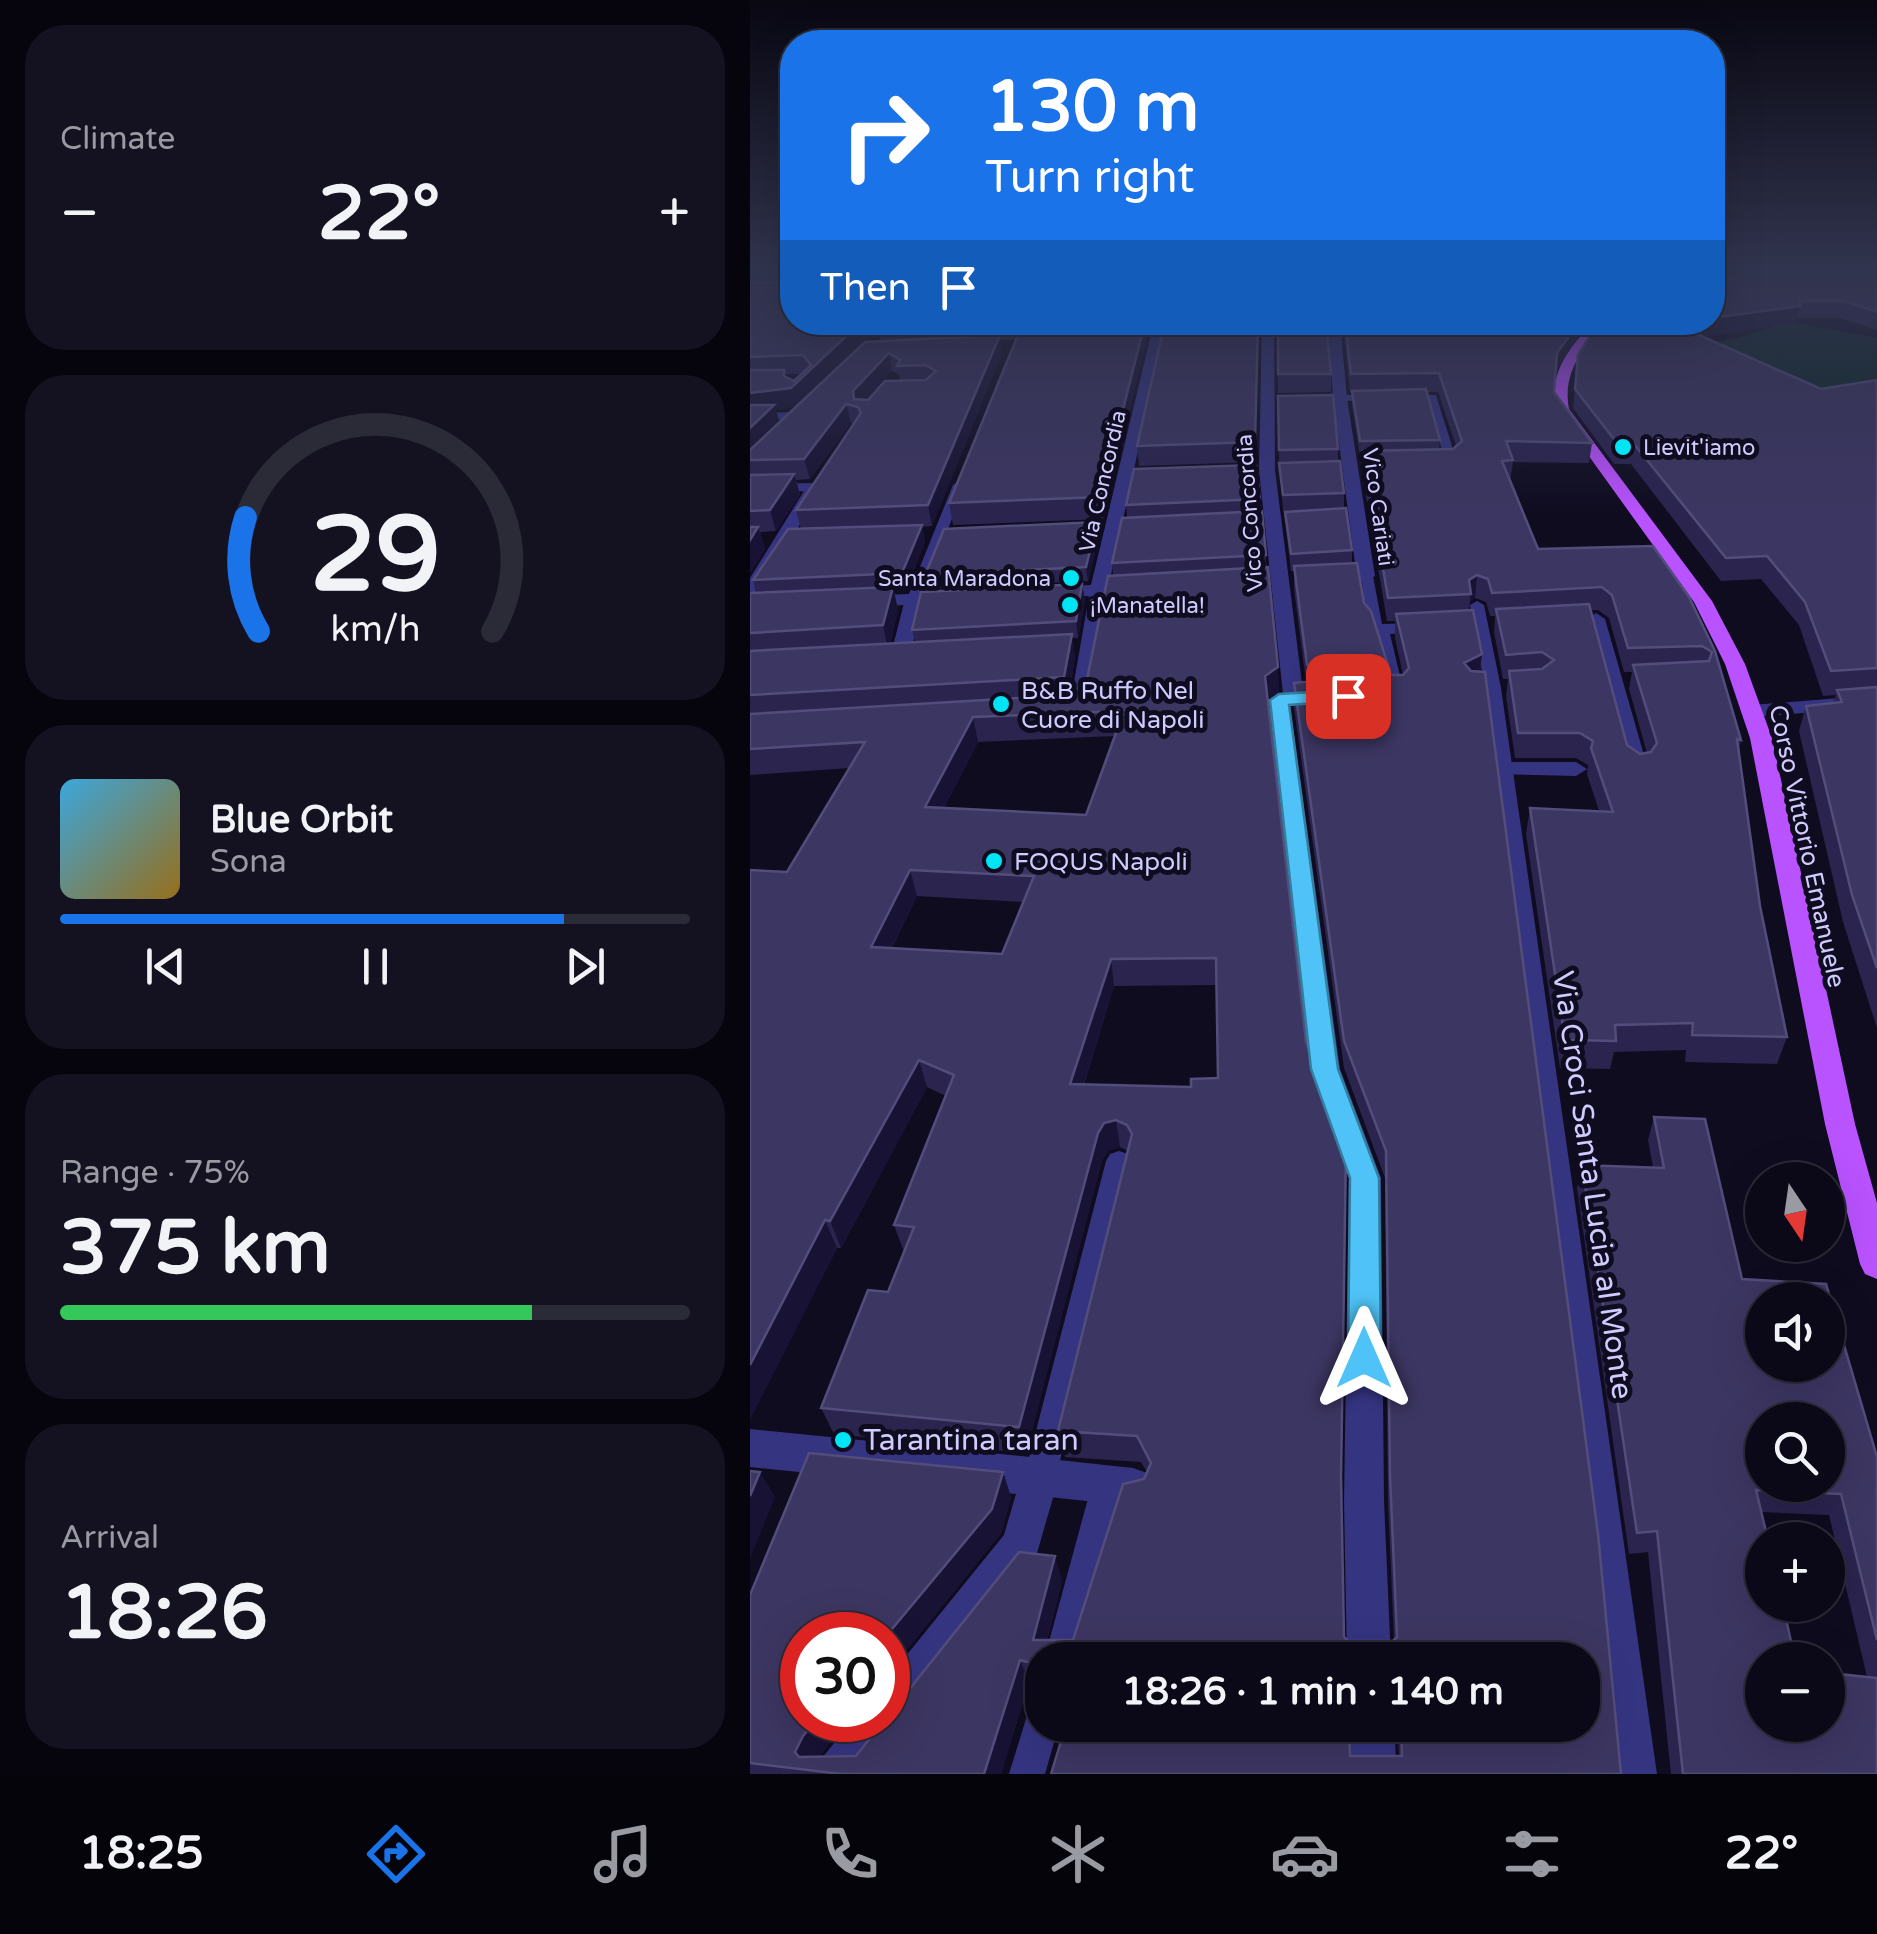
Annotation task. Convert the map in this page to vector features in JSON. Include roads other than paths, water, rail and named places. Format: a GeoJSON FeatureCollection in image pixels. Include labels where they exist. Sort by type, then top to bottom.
{"type":"FeatureCollection","features":[{"type":"Feature","properties":{"kind":"main road","name":"Corso Vittorio Emanuele"},"geometry":{"type":"LineString","coordinates":[[1583,349],[1563,372],[1559,391],[1562,409],[1704,601],[1736,664],[1752,711],[1840,1124],[1877,1264]]}},
{"type":"Feature","properties":{"kind":"street","name":"Via Concordia"},"geometry":{"type":"LineString","coordinates":[[1099,590],[1154,349]]}},
{"type":"Feature","properties":{"kind":"street","name":"Vico Concordia"},"geometry":{"type":"LineString","coordinates":[[1268,349],[1276,470],[1272,520],[1286,580],[1324,1069],[1365,1178],[1350,1500],[1368,1642]]}},
{"type":"Feature","properties":{"kind":"street","name":"Vico Cariati"},"geometry":{"type":"LineString","coordinates":[[1336,349],[1350,466],[1349,518],[1366,576]]}},
{"type":"Feature","properties":{"kind":"street"},"geometry":{"type":"LineString","coordinates":[[750,416],[807,409],[779,438]]}},
{"type":"Feature","properties":{"kind":"street"},"geometry":{"type":"LineString","coordinates":[[1247,471],[1276,470]]}},
{"type":"Feature","properties":{"kind":"street"},"geometry":{"type":"LineString","coordinates":[[1128,475],[1148,474]]}},
{"type":"Feature","properties":{"kind":"street"},"geometry":{"type":"LineString","coordinates":[[750,593],[772,540],[819,480]]}},
{"type":"Feature","properties":{"kind":"street"},"geometry":{"type":"LineString","coordinates":[[1096,527],[1116,526]]}},
{"type":"Feature","properties":{"kind":"street"},"geometry":{"type":"LineString","coordinates":[[940,534],[960,533]]}},
{"type":"Feature","properties":{"kind":"street"},"geometry":{"type":"LineString","coordinates":[[1286,580],[1366,576]]}},
{"type":"Feature","properties":{"kind":"street"},"geometry":{"type":"LineString","coordinates":[[1025,594],[1159,587]]}},
{"type":"Feature","properties":{"kind":"street"},"geometry":{"type":"LineString","coordinates":[[1041,714],[1080,711],[1081,647],[1099,590]]}},
{"type":"Feature","properties":{"kind":"street"},"geometry":{"type":"LineString","coordinates":[[841,603],[970,596]]}},
{"type":"Feature","properties":{"kind":"street"},"geometry":{"type":"LineString","coordinates":[[914,599],[890,658],[938,656]]}},
{"type":"Feature","properties":{"kind":"street"},"geometry":{"type":"LineString","coordinates":[[1587,619],[1614,681],[1637,769]]}},
{"type":"Feature","properties":{"kind":"street"},"geometry":{"type":"LineString","coordinates":[[1752,711],[1877,701]]}},
{"type":"Feature","properties":{"kind":"street"},"geometry":{"type":"LineString","coordinates":[[1504,769],[1576,769]]}},
{"type":"Feature","properties":{"kind":"street"},"geometry":{"type":"LineString","coordinates":[[750,1448],[807,1468],[1040,1476],[1120,1486]]}},
{"type":"Feature","properties":{"kind":"street"},"geometry":{"type":"LineString","coordinates":[[910,1685],[1021,1546],[1040,1476]]}},
{"type":"Feature","properties":{"kind":"street"},"geometry":{"type":"LineString","coordinates":[[838,1774],[863,1742]]}},
{"type":"Feature","properties":{"kind":"street"},"geometry":{"type":"LineString","coordinates":[[1373,1742],[1374,1774]]}},
{"type":"Feature","properties":{"kind":"lane"},"geometry":{"type":"LineString","coordinates":[[1304,399],[1432,397],[1452,462],[1418,463]]}},
{"type":"Feature","properties":{"kind":"lane"},"geometry":{"type":"LineString","coordinates":[[1269,400],[1286,400]]}},
{"type":"Feature","properties":{"kind":"lane"},"geometry":{"type":"LineString","coordinates":[[914,599],[966,468]]}},
{"type":"Feature","properties":{"kind":"lane"},"geometry":{"type":"LineString","coordinates":[[750,488],[819,480]]}},
{"type":"Feature","properties":{"kind":"lane"},"geometry":{"type":"LineString","coordinates":[[1116,526],[1135,526]]}},
{"type":"Feature","properties":{"kind":"lane"},"geometry":{"type":"LineString","coordinates":[[920,534],[940,534]]}},
{"type":"Feature","properties":{"kind":"lane"},"geometry":{"type":"LineString","coordinates":[[772,540],[800,539]]}},
{"type":"Feature","properties":{"kind":"lane","name":"Vico Cariati"},"geometry":{"type":"LineString","coordinates":[[1366,576],[1375,626],[1380,630],[1396,693]]}},
{"type":"Feature","properties":{"kind":"lane","name":"Via Croci Santa Lucia al Monte"},"geometry":{"type":"LineString","coordinates":[[1482,619],[1639,1774]]}},
{"type":"Feature","properties":{"kind":"lane"},"geometry":{"type":"LineString","coordinates":[[1380,630],[1432,627]]}},
{"type":"Feature","properties":{"kind":"lane"},"geometry":{"type":"LineString","coordinates":[[1040,1476],[1119,1161]]}},
{"type":"Feature","properties":{"kind":"lane"},"geometry":{"type":"LineString","coordinates":[[1067,1642],[1120,1486]]}},
{"type":"Feature","properties":{"kind":"lane"},"geometry":{"type":"LineString","coordinates":[[1027,1774],[1036,1742]]}},
{"type":"Feature","properties":{"kind":"place","name":"Lievit'iamo"},"geometry":{"type":"Point","coordinates":[1623,447]}},
{"type":"Feature","properties":{"kind":"place","name":"Santa Maradona"},"geometry":{"type":"Point","coordinates":[1071,578]}},
{"type":"Feature","properties":{"kind":"place","name":"¡Manatella!"},"geometry":{"type":"Point","coordinates":[1070,605]}},
{"type":"Feature","properties":{"kind":"place","name":"B&B Ruffo Nel Cuore di Napoli"},"geometry":{"type":"Point","coordinates":[1001,704]}},
{"type":"Feature","properties":{"kind":"place","name":"FOQUS Napoli"},"geometry":{"type":"Point","coordinates":[994,861]}},
{"type":"Feature","properties":{"kind":"place","name":"Tarantina taran"},"geometry":{"type":"Point","coordinates":[843,1440]}}]}
